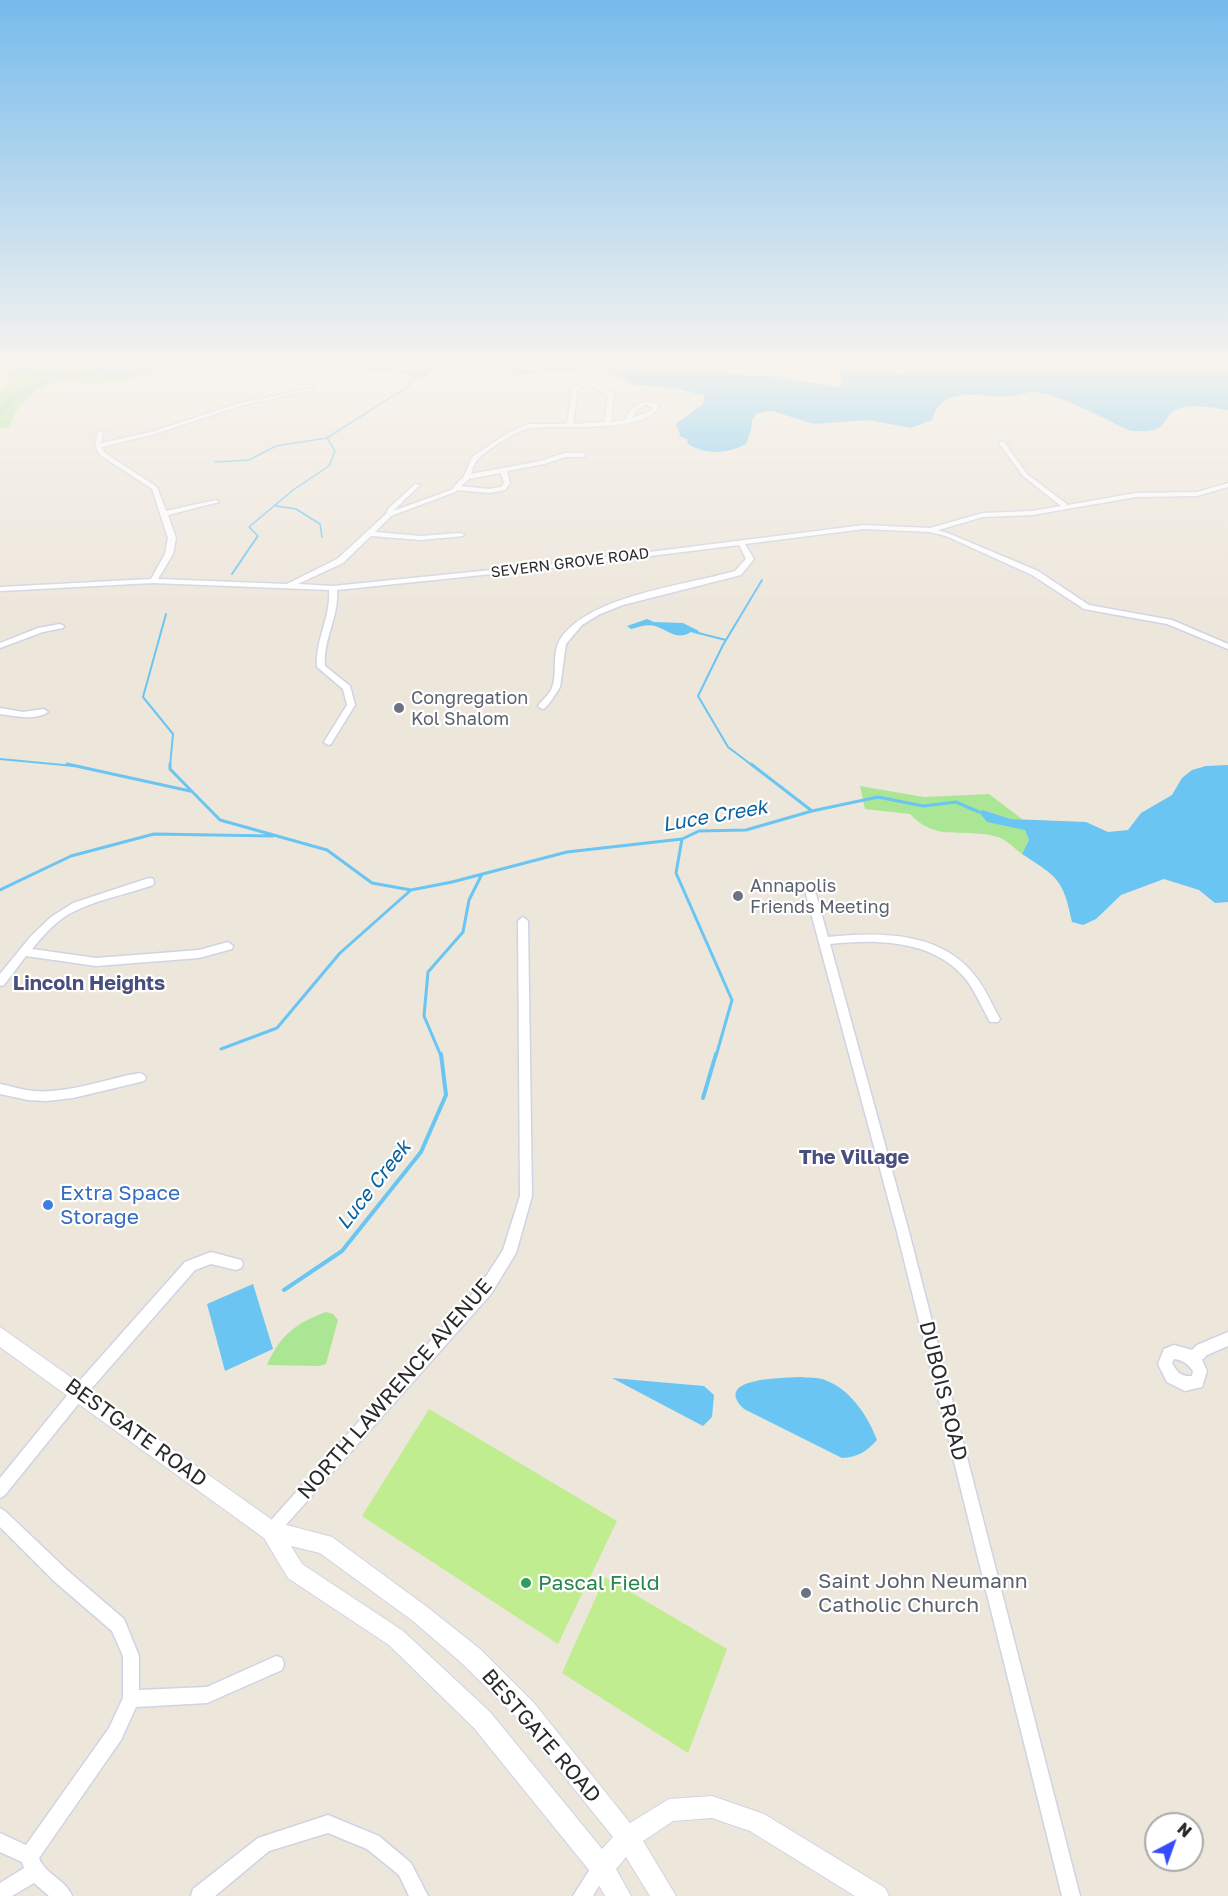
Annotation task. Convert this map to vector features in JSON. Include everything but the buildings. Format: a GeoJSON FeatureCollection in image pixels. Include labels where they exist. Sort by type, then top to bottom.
{"type":"FeatureCollection","features":[{"type":"Feature","properties":{"kind":"main road","name":"BESTGATE ROAD"},"geometry":{"type":"LineString","coordinates":[[0,1336],[271,1531],[296,1571],[396,1638],[482,1720],[601,1867],[619,1896]]}},
{"type":"Feature","properties":{"kind":"main road","name":"BESTGATE ROAD"},"geometry":{"type":"LineString","coordinates":[[271,1531],[325,1544],[420,1614],[472,1657],[526,1711],[628,1838],[664,1896]]}},
{"type":"Feature","properties":{"kind":"main road"},"geometry":{"type":"LineString","coordinates":[[601,1867],[628,1838],[669,1810],[712,1808],[756,1822],[877,1896]]}},
{"type":"Feature","properties":{"kind":"street"},"geometry":{"type":"LineString","coordinates":[[99,448],[102,454],[155,488],[172,538],[169,554],[153,580]]}},
{"type":"Feature","properties":{"kind":"street"},"geometry":{"type":"LineString","coordinates":[[457,488],[466,477],[474,458],[489,448]]}},
{"type":"Feature","properties":{"kind":"street"},"geometry":{"type":"LineString","coordinates":[[1006,448],[1025,475],[1068,508]]}},
{"type":"Feature","properties":{"kind":"street"},"geometry":{"type":"LineString","coordinates":[[466,477],[542,463],[564,455],[583,455]]}},
{"type":"Feature","properties":{"kind":"street"},"geometry":{"type":"LineString","coordinates":[[286,587],[340,561],[389,515],[457,488],[489,491],[503,489],[507,483],[504,471]]}},
{"type":"Feature","properties":{"kind":"street"},"geometry":{"type":"LineString","coordinates":[[389,515],[390,510],[417,485]]}},
{"type":"Feature","properties":{"kind":"street","name":"SEVERN GROVE ROAD"},"geometry":{"type":"LineString","coordinates":[[0,589],[153,580],[333,588],[570,564],[864,527],[930,530],[983,515],[1032,513],[1136,495],[1197,494],[1228,485]]}},
{"type":"Feature","properties":{"kind":"street"},"geometry":{"type":"LineString","coordinates":[[164,514],[216,502]]}},
{"type":"Feature","properties":{"kind":"street"},"geometry":{"type":"LineString","coordinates":[[930,530],[948,534],[1035,573],[1087,607],[1169,622],[1228,647]]}},
{"type":"Feature","properties":{"kind":"street"},"geometry":{"type":"LineString","coordinates":[[371,534],[421,538],[461,535]]}},
{"type":"Feature","properties":{"kind":"street"},"geometry":{"type":"LineString","coordinates":[[542,706],[555,688],[558,658],[563,640],[578,624],[610,606],[738,573],[750,559],[741,543]]}},
{"type":"Feature","properties":{"kind":"street"},"geometry":{"type":"LineString","coordinates":[[328,742],[351,705],[347,688],[321,667],[318,652],[336,603],[333,588]]}},
{"type":"Feature","properties":{"kind":"street"},"geometry":{"type":"LineString","coordinates":[[0,646],[20,637],[60,626]]}},
{"type":"Feature","properties":{"kind":"street"},"geometry":{"type":"LineString","coordinates":[[0,711],[23,715],[44,712]]}},
{"type":"Feature","properties":{"kind":"street"},"geometry":{"type":"LineString","coordinates":[[0,982],[47,926],[76,906],[123,893],[149,882]]}},
{"type":"Feature","properties":{"kind":"street","name":"DUBOIS ROAD"},"geometry":{"type":"LineString","coordinates":[[809,887],[903,1232],[1071,1896]]}},
{"type":"Feature","properties":{"kind":"street","name":"NORTH LAWRENCE AVENUE"},"geometry":{"type":"LineString","coordinates":[[271,1531],[486,1288],[509,1253],[526,1196],[523,921]]}},
{"type":"Feature","properties":{"kind":"street"},"geometry":{"type":"LineString","coordinates":[[825,941],[881,937],[928,947],[966,972],[994,1019]]}},
{"type":"Feature","properties":{"kind":"street"},"geometry":{"type":"LineString","coordinates":[[25,952],[96,962],[199,954],[228,946]]}},
{"type":"Feature","properties":{"kind":"street"},"geometry":{"type":"LineString","coordinates":[[0,1089],[33,1096],[71,1092],[113,1081],[140,1077]]}},
{"type":"Feature","properties":{"kind":"street"},"geometry":{"type":"LineString","coordinates":[[0,1490],[79,1392],[190,1266],[211,1258],[236,1264]]}},
{"type":"Feature","properties":{"kind":"street"},"geometry":{"type":"LineString","coordinates":[[1193,1359],[1202,1350],[1228,1339]]}},
{"type":"Feature","properties":{"kind":"street"},"geometry":{"type":"LineString","coordinates":[[0,1516],[61,1576],[118,1625],[131,1656],[131,1700],[115,1734],[32,1864],[0,1893]]}},
{"type":"Feature","properties":{"kind":"street"},"geometry":{"type":"LineString","coordinates":[[131,1700],[207,1695],[276,1664]]}},
{"type":"Feature","properties":{"kind":"street"},"geometry":{"type":"LineString","coordinates":[[200,1896],[264,1844],[328,1824],[373,1842],[405,1869],[419,1896]]}},
{"type":"Feature","properties":{"kind":"street"},"geometry":{"type":"LineString","coordinates":[[0,1842],[32,1864],[63,1896]]}},
{"type":"Feature","properties":{"kind":"street"},"geometry":{"type":"LineString","coordinates":[[582,1896],[601,1867]]}},
{"type":"Feature","properties":{"kind":"green space"},"geometry":{"type":"Polygon","coordinates":[[[860,786],[924,797],[989,794],[1022,819],[1011,819],[983,810],[1025,830],[1029,840],[1022,854],[998,837],[941,831],[920,823],[910,814],[865,809],[860,786]]]}},
{"type":"Feature","properties":{"kind":"green space"},"geometry":{"type":"Polygon","coordinates":[[[326,1312],[333,1314],[338,1320],[326,1364],[320,1366],[267,1365],[277,1346],[290,1331],[326,1312]]]}},
{"type":"Feature","properties":{"kind":"green space","name":"Pascal Field"},"geometry":{"type":"Polygon","coordinates":[[[429,1409],[617,1521],[558,1644],[362,1516],[429,1409]]]}},
{"type":"Feature","properties":{"kind":"green space"},"geometry":{"type":"Polygon","coordinates":[[[605,1577],[727,1649],[688,1753],[562,1673],[605,1577]]]}},
{"type":"Feature","properties":{"kind":"water"},"geometry":{"type":"Polygon","coordinates":[[[697,448],[736,448],[717,452],[697,448]]]}},
{"type":"Feature","properties":{"kind":"water"},"geometry":{"type":"Polygon","coordinates":[[[647,619],[654,622],[683,623],[699,631],[697,634],[691,632],[677,635],[652,625],[631,629],[627,626],[647,619]]]}},
{"type":"Feature","properties":{"kind":"water"},"geometry":{"type":"Polygon","coordinates":[[[1228,765],[1228,902],[1215,903],[1199,890],[1164,879],[1121,895],[1096,919],[1083,925],[1072,922],[1069,907],[1057,880],[1022,854],[1029,840],[1025,830],[987,822],[979,812],[983,810],[1011,819],[1086,822],[1108,832],[1128,830],[1141,813],[1172,795],[1182,778],[1192,770],[1206,766],[1228,765]]]}},
{"type":"Feature","properties":{"kind":"water"},"geometry":{"type":"Polygon","coordinates":[[[253,1284],[273,1349],[225,1371],[207,1304],[253,1284]]]}},
{"type":"Feature","properties":{"kind":"water"},"geometry":{"type":"Polygon","coordinates":[[[801,1377],[822,1379],[842,1390],[857,1404],[877,1440],[861,1453],[842,1458],[744,1409],[736,1398],[737,1391],[743,1385],[754,1381],[801,1377]]]}},
{"type":"Feature","properties":{"kind":"water"},"geometry":{"type":"Polygon","coordinates":[[[612,1378],[704,1386],[714,1395],[712,1417],[703,1426],[612,1378]]]}},
{"type":"Feature","properties":{"kind":"waterway"},"geometry":{"type":"LineString","coordinates":[[215,462],[249,460],[271,448]]}},
{"type":"Feature","properties":{"kind":"waterway"},"geometry":{"type":"LineString","coordinates":[[256,539],[258,536],[249,527],[293,490],[329,466],[335,451],[333,448]]}},
{"type":"Feature","properties":{"kind":"waterway"},"geometry":{"type":"LineString","coordinates":[[276,506],[296,509],[320,524],[322,537]]}},
{"type":"Feature","properties":{"kind":"waterway"},"geometry":{"type":"LineString","coordinates":[[232,574],[257,537]]}},
{"type":"Feature","properties":{"kind":"waterway","name":"Luce Creek"},"geometry":{"type":"LineString","coordinates":[[726,640],[762,580]]}},
{"type":"Feature","properties":{"kind":"waterway","name":"Luce Creek"},"geometry":{"type":"LineString","coordinates":[[166,614],[143,697],[173,734],[170,766]]}},
{"type":"Feature","properties":{"kind":"waterway"},"geometry":{"type":"LineString","coordinates":[[698,633],[726,640]]}},
{"type":"Feature","properties":{"kind":"waterway","name":"Luce Creek"},"geometry":{"type":"LineString","coordinates":[[726,640],[698,696],[728,747],[753,766]]}},
{"type":"Feature","properties":{"kind":"waterway"},"geometry":{"type":"LineString","coordinates":[[0,759],[74,766]]}},
{"type":"Feature","properties":{"kind":"waterway"},"geometry":{"type":"LineString","coordinates":[[67,764],[190,791]]}},
{"type":"Feature","properties":{"kind":"waterway","name":"Luce Creek"},"geometry":{"type":"LineString","coordinates":[[751,764],[812,811]]}},
{"type":"Feature","properties":{"kind":"waterway","name":"Luce Creek"},"geometry":{"type":"LineString","coordinates":[[170,766],[170,769],[220,820],[327,850],[372,883],[411,890]]}},
{"type":"Feature","properties":{"kind":"waterway","name":"Luce Creek"},"geometry":{"type":"LineString","coordinates":[[812,811],[878,797],[923,806],[956,802],[979,812]]}},
{"type":"Feature","properties":{"kind":"waterway","name":"Luce Creek"},"geometry":{"type":"LineString","coordinates":[[682,839],[699,831],[746,830],[812,811]]}},
{"type":"Feature","properties":{"kind":"waterway","name":"Luce Creek"},"geometry":{"type":"LineString","coordinates":[[0,890],[71,856],[154,834],[273,836]]}},
{"type":"Feature","properties":{"kind":"waterway","name":"Luce Creek"},"geometry":{"type":"LineString","coordinates":[[411,890],[452,882],[567,852],[682,839]]}},
{"type":"Feature","properties":{"kind":"waterway"},"geometry":{"type":"LineString","coordinates":[[682,839],[676,873],[732,1000],[716,1056]]}},
{"type":"Feature","properties":{"kind":"waterway","name":"Luce Creek"},"geometry":{"type":"LineString","coordinates":[[441,1056],[424,1016],[428,972],[463,932],[469,900],[481,876]]}},
{"type":"Feature","properties":{"kind":"waterway"},"geometry":{"type":"LineString","coordinates":[[221,1049],[277,1028],[340,953],[411,890]]}},
{"type":"Feature","properties":{"kind":"waterway","name":"Luce Creek"},"geometry":{"type":"LineString","coordinates":[[284,1290],[342,1251],[421,1152],[446,1095],[441,1054]]}},
{"type":"Feature","properties":{"kind":"waterway"},"geometry":{"type":"LineString","coordinates":[[703,1098],[716,1054]]}},
{"type":"Feature","properties":{"kind":"place","name":"Congregation Kol Shalom"},"geometry":{"type":"Point","coordinates":[399,708]}},
{"type":"Feature","properties":{"kind":"place","name":"Annapolis Friends Meeting"},"geometry":{"type":"Point","coordinates":[738,896]}},
{"type":"Feature","properties":{"kind":"place","name":"Extra Space Storage"},"geometry":{"type":"Point","coordinates":[48,1205]}},
{"type":"Feature","properties":{"kind":"place","name":"Pascal Field"},"geometry":{"type":"Point","coordinates":[526,1583]}},
{"type":"Feature","properties":{"kind":"place","name":"Saint John Neumann Catholic Church"},"geometry":{"type":"Point","coordinates":[806,1593]}},
{"type":"Feature","properties":{"kind":"district","name":"Lincoln Heights"},"geometry":{"type":"Point","coordinates":[89,984]}},
{"type":"Feature","properties":{"kind":"district","name":"The Village"},"geometry":{"type":"Point","coordinates":[854,1158]}}]}
